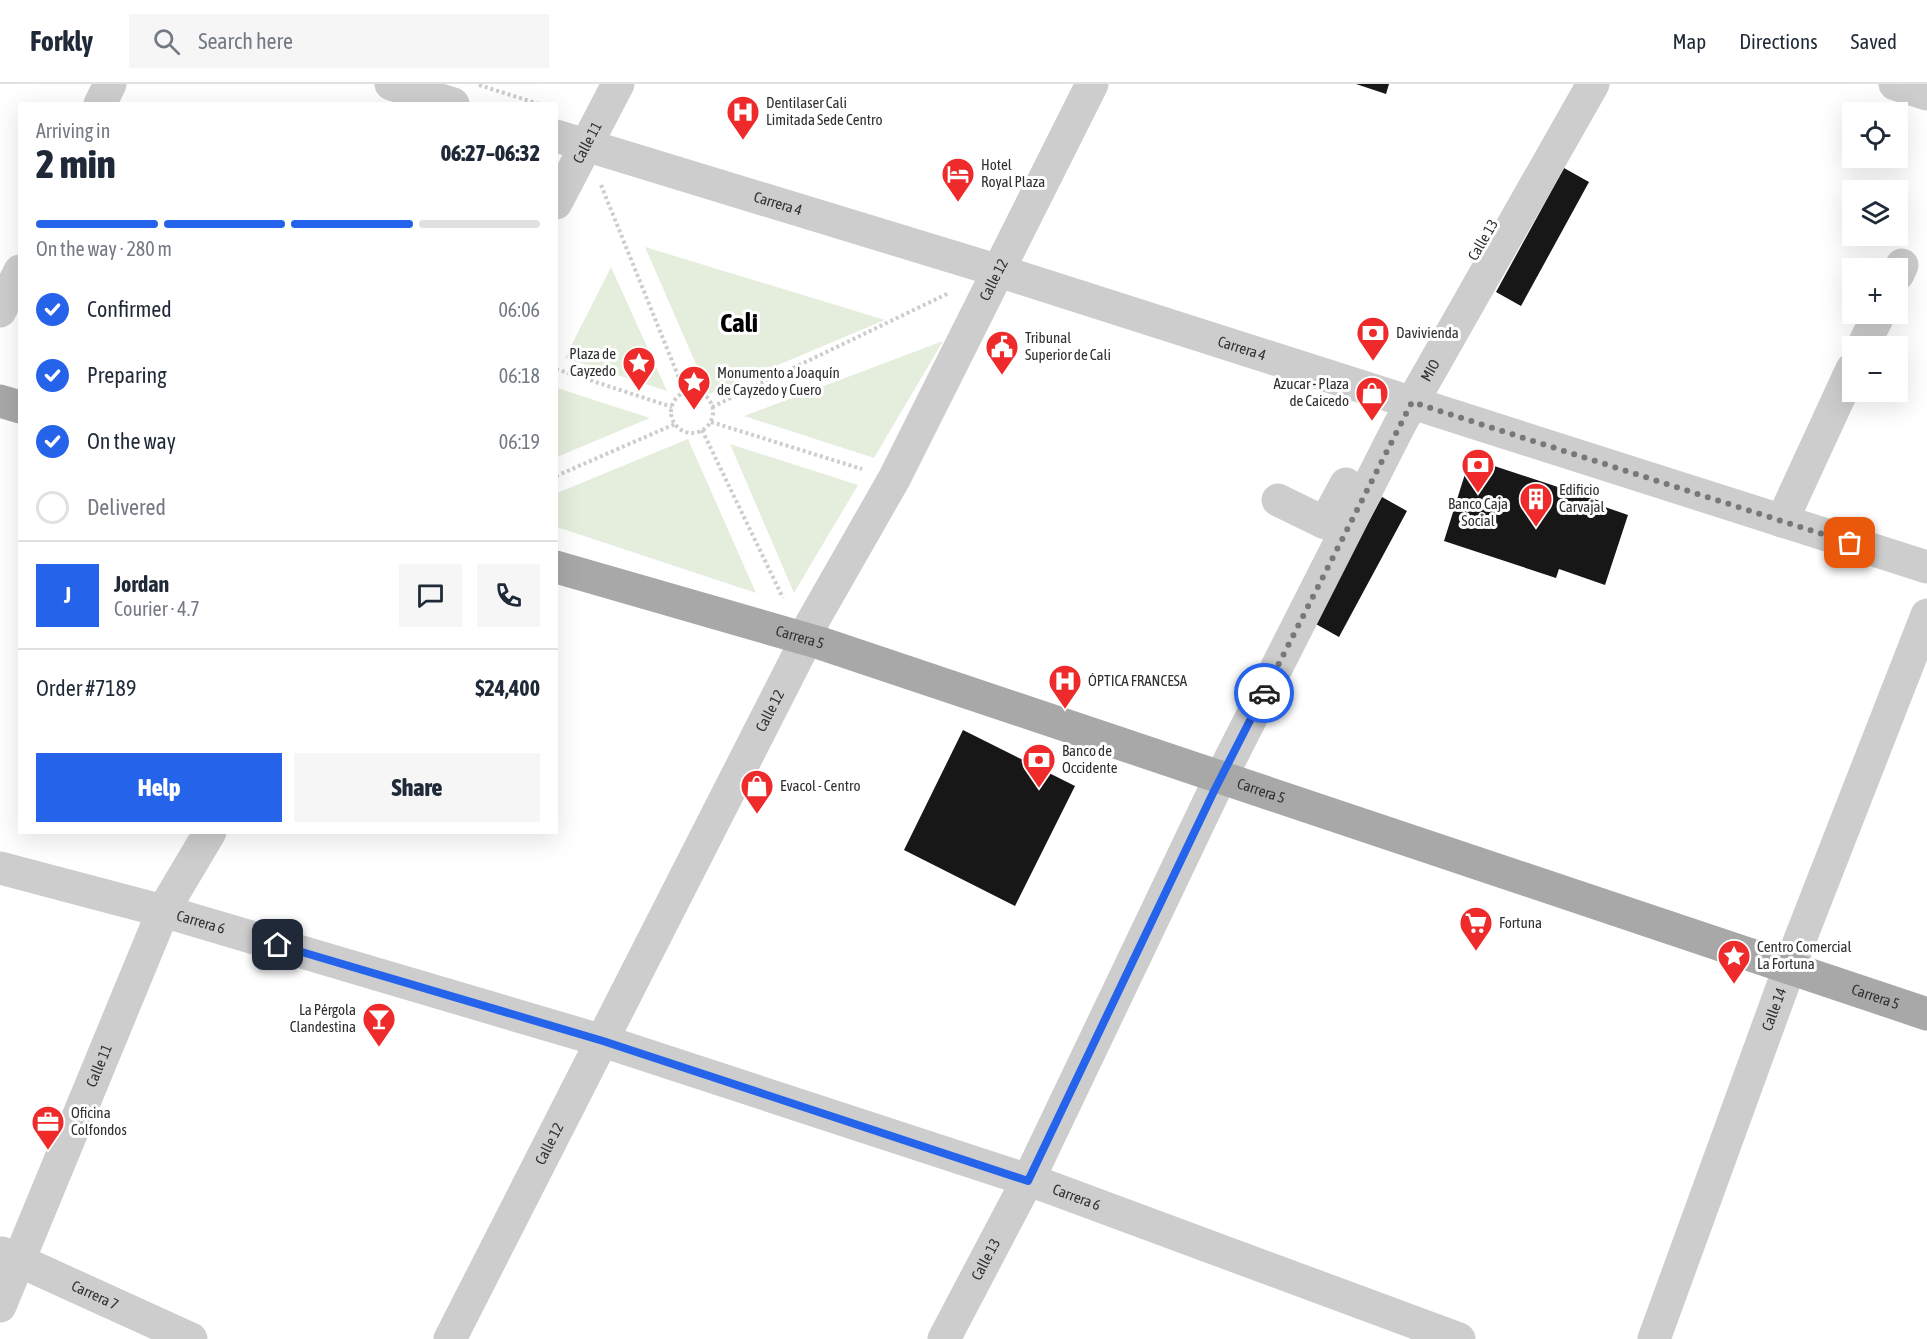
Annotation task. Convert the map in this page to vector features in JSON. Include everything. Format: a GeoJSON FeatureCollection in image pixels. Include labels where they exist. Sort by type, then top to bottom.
{"type":"FeatureCollection","features":[{"type":"Feature","properties":{"kind":"main road"},"geometry":{"type":"LineString","coordinates":[[0,401],[18,406]]}},
{"type":"Feature","properties":{"kind":"main road","name":"Carrera 5"},"geometry":{"type":"LineString","coordinates":[[558,568],[805,639],[1230,783],[1927,1014]]}},
{"type":"Feature","properties":{"kind":"street"},"geometry":{"type":"LineString","coordinates":[[101,102],[110,84]]}},
{"type":"Feature","properties":{"kind":"street"},"geometry":{"type":"LineString","coordinates":[[391,84],[447,102]]}},
{"type":"Feature","properties":{"kind":"street","name":"Calle 11"},"geometry":{"type":"LineString","coordinates":[[558,195],[571,141],[618,84]]}},
{"type":"Feature","properties":{"kind":"street","name":"Calle 12"},"geometry":{"type":"LineString","coordinates":[[450,1339],[603,1041],[810,626],[894,479],[1092,84]]}},
{"type":"Feature","properties":{"kind":"street","name":"Calle 13"},"geometry":{"type":"LineString","coordinates":[[1402,399],[1574,84]]}},
{"type":"Feature","properties":{"kind":"street","name":"MIO"},"geometry":{"type":"LineString","coordinates":[[1037,1189],[1230,783],[1402,399],[1593,84]]}},
{"type":"Feature","properties":{"kind":"street"},"geometry":{"type":"LineString","coordinates":[[1895,84],[1927,94]]}},
{"type":"Feature","properties":{"kind":"street","name":"Carrera 4"},"geometry":{"type":"LineString","coordinates":[[571,141],[999,271],[1927,567]]}},
{"type":"Feature","properties":{"kind":"street"},"geometry":{"type":"LineString","coordinates":[[0,311],[18,274]]}},
{"type":"Feature","properties":{"kind":"street"},"geometry":{"type":"LineString","coordinates":[[1782,521],[1842,391]]}},
{"type":"Feature","properties":{"kind":"street"},"geometry":{"type":"LineString","coordinates":[[1278,500],[1325,523],[1402,399]]}},
{"type":"Feature","properties":{"kind":"street","name":"Calle 14"},"geometry":{"type":"LineString","coordinates":[[1654,1339],[1790,969],[1927,615]]}},
{"type":"Feature","properties":{"kind":"street","name":"Calle 11"},"geometry":{"type":"LineString","coordinates":[[0,1306],[10,1257],[163,911],[209,834]]}},
{"type":"Feature","properties":{"kind":"street","name":"Carrera 6"},"geometry":{"type":"LineString","coordinates":[[0,868],[163,911],[603,1041],[1037,1189],[1459,1339]]}},
{"type":"Feature","properties":{"kind":"street","name":"Calle 13"},"geometry":{"type":"LineString","coordinates":[[944,1339],[1037,1189]]}},
{"type":"Feature","properties":{"kind":"street","name":"Calle 13"},"geometry":{"type":"LineString","coordinates":[[967,1339],[1037,1189]]}},
{"type":"Feature","properties":{"kind":"street","name":"Carrera 7"},"geometry":{"type":"LineString","coordinates":[[10,1257],[191,1339]]}},
{"type":"Feature","properties":{"kind":"path"},"geometry":{"type":"LineString","coordinates":[[474,84],[532,102]]}},
{"type":"Feature","properties":{"kind":"path"},"geometry":{"type":"LineString","coordinates":[[600,183],[685,393]]}},
{"type":"Feature","properties":{"kind":"path"},"geometry":{"type":"LineString","coordinates":[[712,407],[958,289]]}},
{"type":"Feature","properties":{"kind":"path"},"geometry":{"type":"LineString","coordinates":[[558,370],[672,407]]}},
{"type":"Feature","properties":{"kind":"path"},"geometry":{"type":"LineString","coordinates":[[698,392],[706,396],[712,407],[711,422],[702,430],[687,432],[675,424],[672,407],[674,402],[685,393],[698,392]]}},
{"type":"Feature","properties":{"kind":"path"},"geometry":{"type":"LineString","coordinates":[[711,422],[894,479]]}},
{"type":"Feature","properties":{"kind":"path"},"geometry":{"type":"LineString","coordinates":[[558,475],[675,424]]}},
{"type":"Feature","properties":{"kind":"path"},"geometry":{"type":"LineString","coordinates":[[702,430],[783,600]]}},
{"type":"Feature","properties":{"kind":"green space"},"geometry":{"type":"Polygon","coordinates":[[[645,247],[885,320],[709,394],[645,247]]]}},
{"type":"Feature","properties":{"kind":"green space"},"geometry":{"type":"Polygon","coordinates":[[[611,267],[667,391],[565,358],[611,267]]]}},
{"type":"Feature","properties":{"kind":"green space"},"geometry":{"type":"Polygon","coordinates":[[[943,341],[874,458],[744,416],[943,341]]]}},
{"type":"Feature","properties":{"kind":"green space"},"geometry":{"type":"Polygon","coordinates":[[[558,388],[650,418],[558,457],[558,388]]]}},
{"type":"Feature","properties":{"kind":"green space"},"geometry":{"type":"Polygon","coordinates":[[[688,439],[756,593],[558,527],[558,493],[688,439]]]}},
{"type":"Feature","properties":{"kind":"green space"},"geometry":{"type":"Polygon","coordinates":[[[730,444],[858,485],[794,593],[730,444]]]}},
{"type":"Feature","properties":{"kind":"building"},"geometry":{"type":"Polygon","coordinates":[[[1356,84],[1389,84],[1386,94],[1356,84]]]}},
{"type":"Feature","properties":{"kind":"building"},"geometry":{"type":"Polygon","coordinates":[[[1564,168],[1589,182],[1521,306],[1496,292],[1564,168]]]}},
{"type":"Feature","properties":{"kind":"building","name":"Edificio Carvajal"},"geometry":{"type":"Polygon","coordinates":[[[1470,458],[1603,502],[1602,506],[1628,515],[1605,585],[1559,569],[1556,578],[1444,541],[1470,458]]]}},
{"type":"Feature","properties":{"kind":"building"},"geometry":{"type":"Polygon","coordinates":[[[1382,497],[1407,511],[1339,637],[1314,623],[1382,497]]]}},
{"type":"Feature","properties":{"kind":"building"},"geometry":{"type":"Polygon","coordinates":[[[963,730],[1075,786],[1015,906],[904,850],[963,730]]]}},
{"type":"Feature","properties":{"kind":"way so far"},"geometry":{"type":"LineString","coordinates":[[1264,693],[1412,402],[1850,543]]}},
{"type":"Feature","properties":{"kind":"place","name":"Dentilaser Cali Limitada Sede Centro"},"geometry":{"type":"Point","coordinates":[743,141]}},
{"type":"Feature","properties":{"kind":"place","name":"Hotel Royal Plaza"},"geometry":{"type":"Point","coordinates":[958,203]}},
{"type":"Feature","properties":{"kind":"place","name":"Davivienda"},"geometry":{"type":"Point","coordinates":[1373,362]}},
{"type":"Feature","properties":{"kind":"place","name":"Tribunal Superior de Cali"},"geometry":{"type":"Point","coordinates":[1002,376]}},
{"type":"Feature","properties":{"kind":"place","name":"Plaza de Cayzedo"},"geometry":{"type":"Point","coordinates":[639,392]}},
{"type":"Feature","properties":{"kind":"place","name":"Monumento a Joaquín de Cayzedo y Cuero"},"geometry":{"type":"Point","coordinates":[694,411]}},
{"type":"Feature","properties":{"kind":"place","name":"Azucar - Plaza de Caicedo"},"geometry":{"type":"Point","coordinates":[1372,422]}},
{"type":"Feature","properties":{"kind":"place","name":"Banco Caja Social"},"geometry":{"type":"Point","coordinates":[1478,494]}},
{"type":"Feature","properties":{"kind":"place","name":"Edificio Carvajal"},"geometry":{"type":"Point","coordinates":[1536,528]}},
{"type":"Feature","properties":{"kind":"place","name":"ÓPTICA FRANCESA"},"geometry":{"type":"Point","coordinates":[1065,710]}},
{"type":"Feature","properties":{"kind":"place","name":"Banco de Occidente"},"geometry":{"type":"Point","coordinates":[1039,789]}},
{"type":"Feature","properties":{"kind":"place","name":"Evacol - Centro"},"geometry":{"type":"Point","coordinates":[757,815]}},
{"type":"Feature","properties":{"kind":"place","name":"Fortuna"},"geometry":{"type":"Point","coordinates":[1476,952]}},
{"type":"Feature","properties":{"kind":"place","name":"Centro Comercial La Fortuna"},"geometry":{"type":"Point","coordinates":[1734,985]}},
{"type":"Feature","properties":{"kind":"place","name":"La Pérgola Clandestina"},"geometry":{"type":"Point","coordinates":[379,1048]}},
{"type":"Feature","properties":{"kind":"place","name":"Oficina Colfondos"},"geometry":{"type":"Point","coordinates":[48,1151]}},
{"type":"Feature","properties":{"kind":"district","name":"Cali"},"geometry":{"type":"Point","coordinates":[739,323]}},
{"type":"Feature","properties":{"kind":"route"},"geometry":{"type":"LineString","coordinates":[[278,945],[603,1041],[1028,1181],[1214,791],[1264,693]]}}]}
